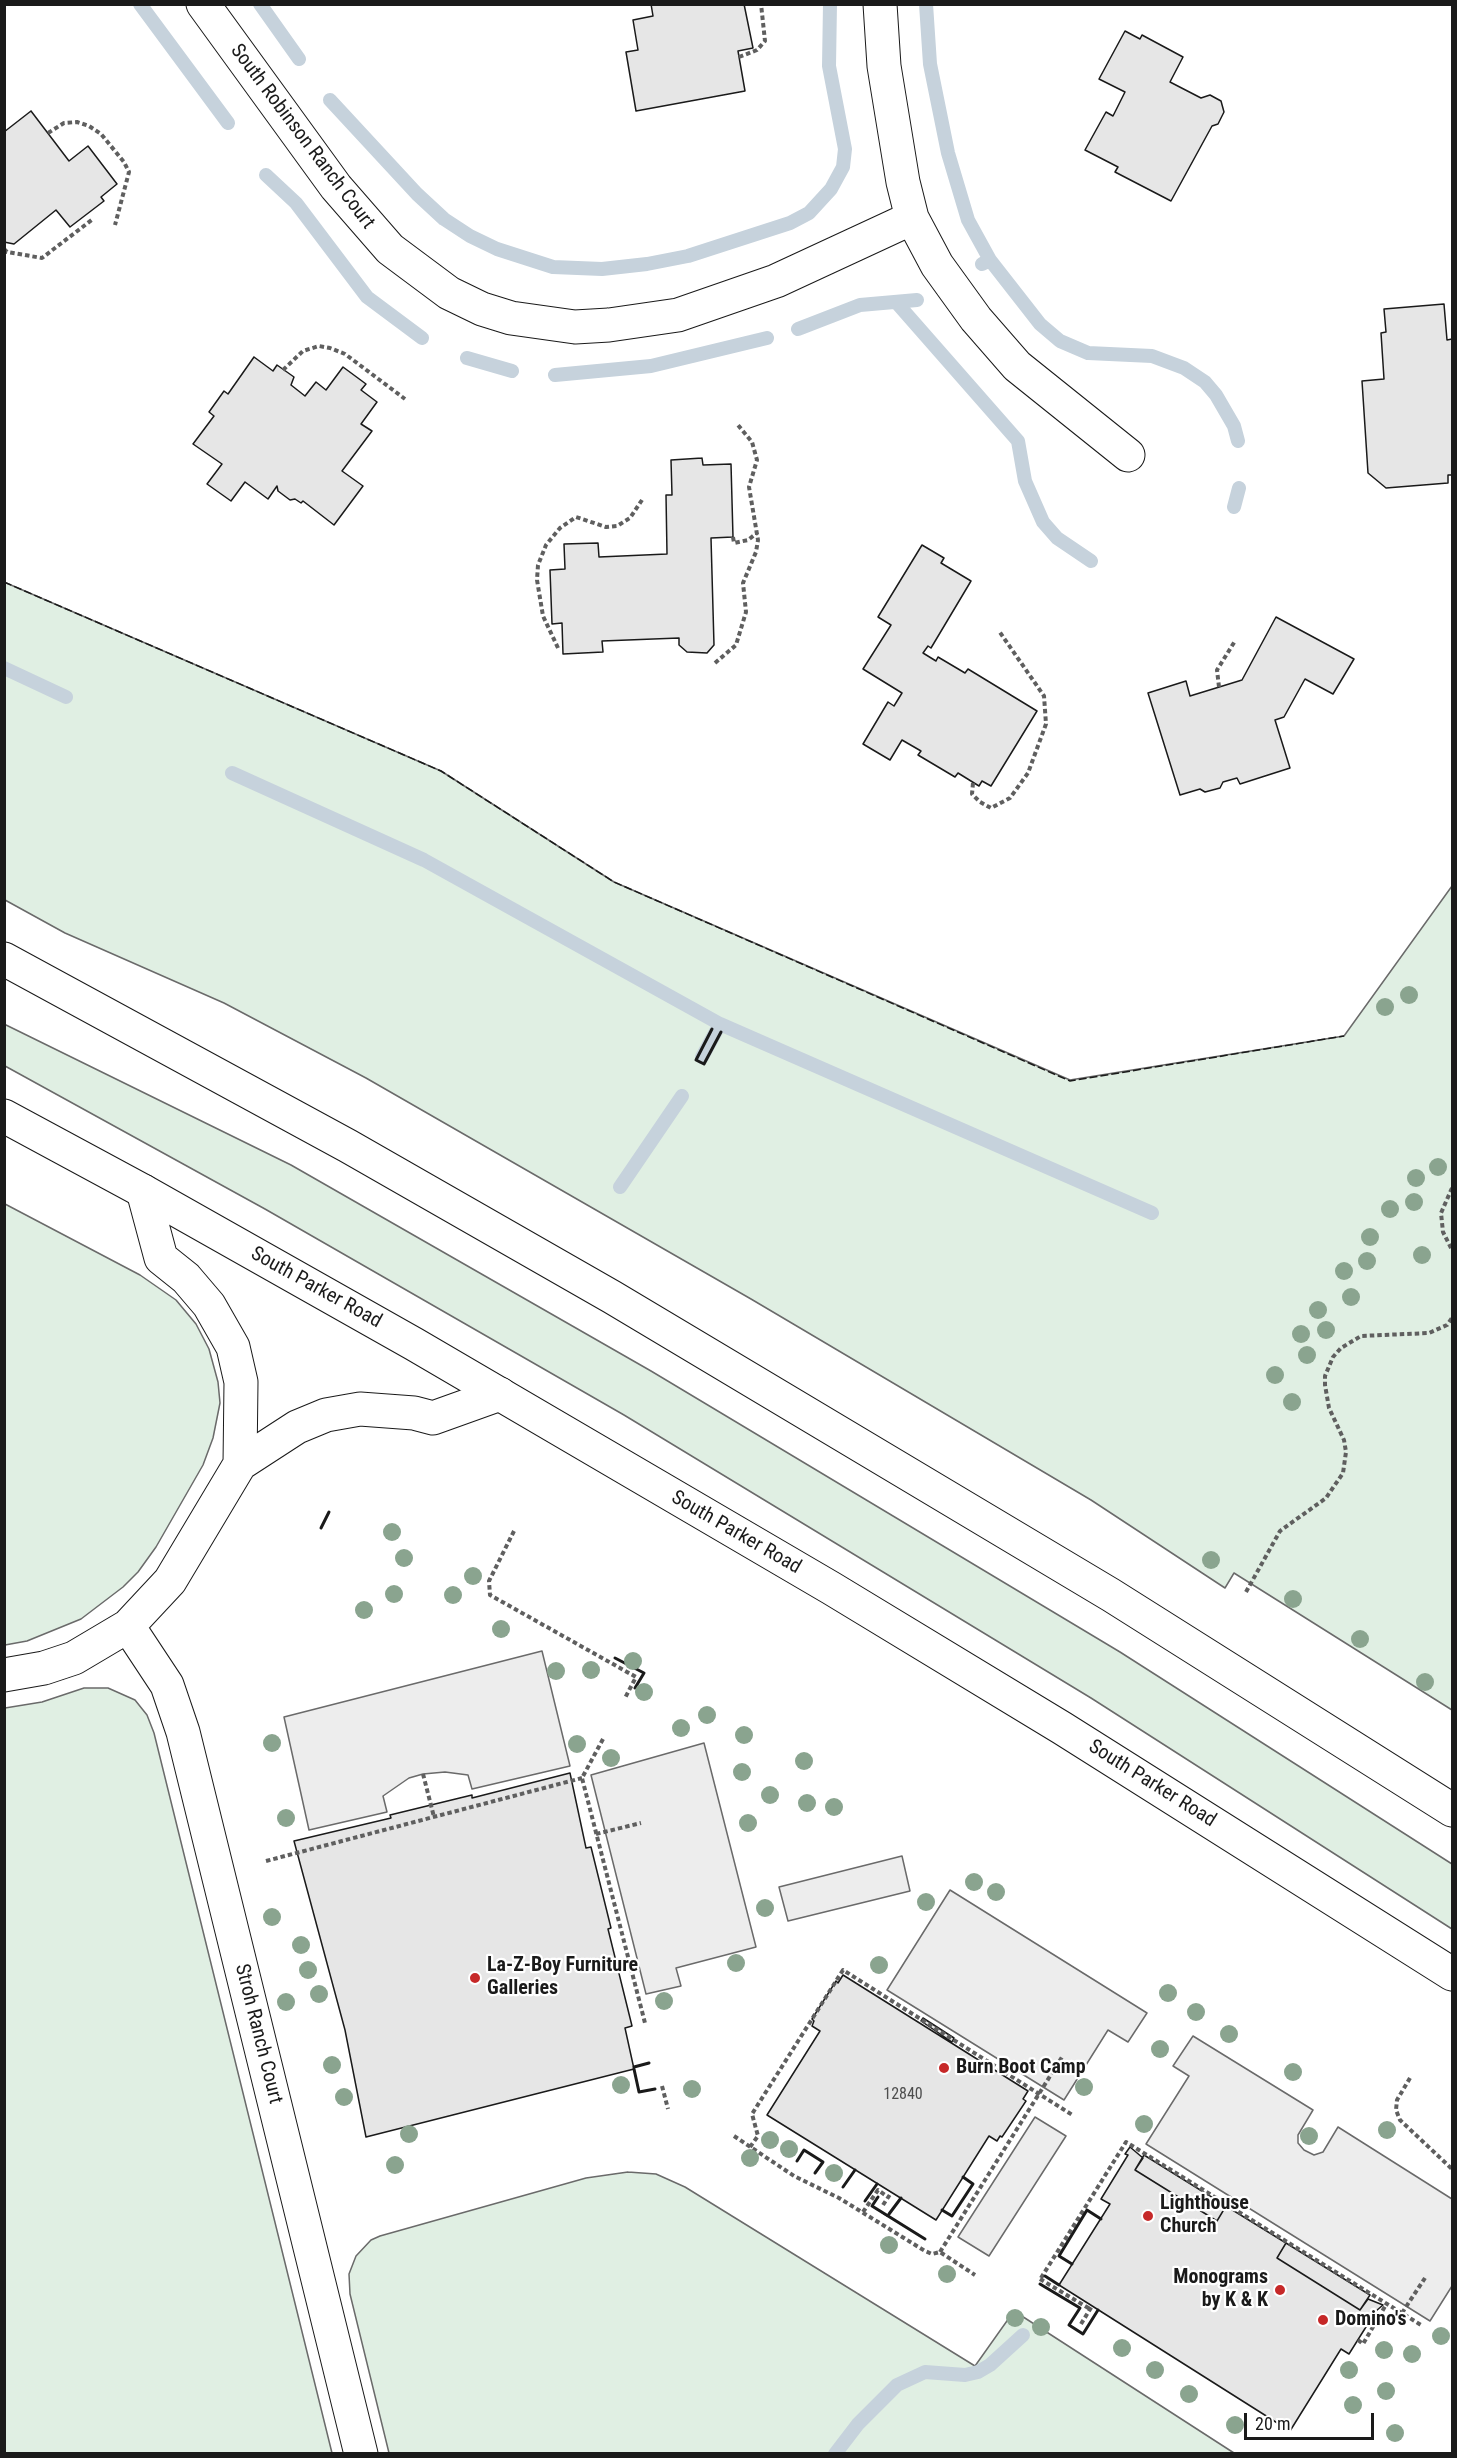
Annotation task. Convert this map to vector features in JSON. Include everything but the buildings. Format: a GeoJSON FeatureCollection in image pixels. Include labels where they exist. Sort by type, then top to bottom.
{"type":"FeatureCollection","features":[{"type":"Feature","properties":{"kind":"main road","name":"South Robinson Ranch Court"},"geometry":{"type":"LineString","coordinates":[[203,4],[336,187],[390,249],[448,293],[482,309],[511,318],[574,327],[609,325],[678,315],[776,281],[912,218]]}},
{"type":"Feature","properties":{"kind":"main road"},"geometry":{"type":"LineString","coordinates":[[880,4],[888,100],[912,218],[937,265],[1017,366],[1128,455]]}},
{"type":"Feature","properties":{"kind":"main road"},"geometry":{"type":"LineString","coordinates":[[4,959],[377,1162],[612,1297],[1111,1595],[1452,1810]]}},
{"type":"Feature","properties":{"kind":"main road","name":"South Parker Road"},"geometry":{"type":"LineString","coordinates":[[4,1116],[143,1191],[500,1394],[1062,1728],[1452,1974]]}},
{"type":"Feature","properties":{"kind":"main road"},"geometry":{"type":"LineString","coordinates":[[143,1191],[161,1258],[186,1278],[204,1299],[233,1347],[241,1382],[240,1464]]}},
{"type":"Feature","properties":{"kind":"main road"},"geometry":{"type":"LineString","coordinates":[[4,1675],[44,1668],[74,1658],[128,1626],[147,1609],[170,1581],[240,1464],[297,1427],[326,1415],[371,1409],[414,1413],[433,1418],[500,1394]]}},
{"type":"Feature","properties":{"kind":"main road","name":"Stroh Ranch Court"},"geometry":{"type":"LineString","coordinates":[[128,1626],[167,1685],[183,1732],[361,2454]]}},
{"type":"Feature","properties":{"kind":"path"},"geometry":{"type":"LineString","coordinates":[[739,57],[758,50],[765,41],[760,4]]}},
{"type":"Feature","properties":{"kind":"path"},"geometry":{"type":"LineString","coordinates":[[48,133],[64,123],[77,122],[89,126],[101,134],[124,162],[129,172],[115,225]]}},
{"type":"Feature","properties":{"kind":"path"},"geometry":{"type":"LineString","coordinates":[[4,249],[7,252],[42,258],[93,219]]}},
{"type":"Feature","properties":{"kind":"path"},"geometry":{"type":"LineString","coordinates":[[283,370],[303,351],[319,346],[330,348],[345,354],[405,399]]}},
{"type":"Feature","properties":{"kind":"path"},"geometry":{"type":"LineString","coordinates":[[715,663],[736,645],[746,612],[743,583],[756,552],[757,533],[749,487],[757,460],[752,442],[738,425]]}},
{"type":"Feature","properties":{"kind":"path"},"geometry":{"type":"LineString","coordinates":[[558,648],[543,616],[537,580],[538,565],[546,545],[560,528],[576,517],[606,527],[617,526],[630,518],[642,500]]}},
{"type":"Feature","properties":{"kind":"path"},"geometry":{"type":"LineString","coordinates":[[733,537],[734,543],[748,540],[757,533]]}},
{"type":"Feature","properties":{"kind":"path"},"geometry":{"type":"LineString","coordinates":[[973,783],[972,794],[980,802],[992,808],[1010,798],[1028,773],[1046,724],[1044,696],[999,631]]}},
{"type":"Feature","properties":{"kind":"path"},"geometry":{"type":"LineString","coordinates":[[1219,687],[1217,670],[1235,641]]}},
{"type":"Feature","properties":{"kind":"path"},"geometry":{"type":"LineString","coordinates":[[1452,1188],[1441,1214],[1443,1232],[1452,1250]]}},
{"type":"Feature","properties":{"kind":"path"},"geometry":{"type":"LineString","coordinates":[[1246,1592],[1280,1531],[1288,1523],[1326,1498],[1343,1473],[1346,1452],[1344,1440],[1329,1408],[1324,1376],[1333,1357],[1341,1348],[1361,1336],[1429,1334],[1447,1324],[1452,1318]]}},
{"type":"Feature","properties":{"kind":"path"},"geometry":{"type":"LineString","coordinates":[[514,1531],[489,1581],[488,1592],[493,1598],[636,1677],[625,1698]]}},
{"type":"Feature","properties":{"kind":"path"},"geometry":{"type":"LineString","coordinates":[[603,1739],[582,1778],[645,2023]]}},
{"type":"Feature","properties":{"kind":"path"},"geometry":{"type":"LineString","coordinates":[[423,1774],[434,1817]]}},
{"type":"Feature","properties":{"kind":"path"},"geometry":{"type":"LineString","coordinates":[[266,1861],[582,1778]]}},
{"type":"Feature","properties":{"kind":"path"},"geometry":{"type":"LineString","coordinates":[[596,1834],[641,1823]]}},
{"type":"Feature","properties":{"kind":"path"},"geometry":{"type":"LineString","coordinates":[[750,2147],[758,2136],[752,2114],[843,1970],[1074,2115]]}},
{"type":"Feature","properties":{"kind":"path"},"geometry":{"type":"LineString","coordinates":[[734,2136],[794,2176],[839,2198],[932,2254],[940,2252],[1062,2056]]}},
{"type":"Feature","properties":{"kind":"path"},"geometry":{"type":"LineString","coordinates":[[1410,2078],[1397,2100],[1396,2110],[1400,2120],[1452,2169]]}},
{"type":"Feature","properties":{"kind":"path"},"geometry":{"type":"LineString","coordinates":[[662,2086],[668,2109]]}},
{"type":"Feature","properties":{"kind":"path"},"geometry":{"type":"LineString","coordinates":[[1081,2324],[1091,2308],[1040,2278],[1126,2142],[1421,2325]]}},
{"type":"Feature","properties":{"kind":"path"},"geometry":{"type":"LineString","coordinates":[[863,2212],[878,2190],[888,2198]]}},
{"type":"Feature","properties":{"kind":"path"},"geometry":{"type":"LineString","coordinates":[[883,2205],[891,2193]]}},
{"type":"Feature","properties":{"kind":"path"},"geometry":{"type":"LineString","coordinates":[[940,2252],[975,2275]]}},
{"type":"Feature","properties":{"kind":"path"},"geometry":{"type":"LineString","coordinates":[[1402,2313],[1425,2278]]}},
{"type":"Feature","properties":{"kind":"path"},"geometry":{"type":"LineString","coordinates":[[1358,2340],[1363,2344],[1387,2303]]}},
{"type":"Feature","properties":{"kind":"green space"},"geometry":{"type":"Polygon","coordinates":[[[4,582],[441,771],[614,882],[1070,1080],[1344,1036],[1452,886],[1452,1710],[1234,1573],[1225,1588],[1091,1500],[751,1299],[366,1078],[224,1003],[65,933],[5,900],[4,582]]]}},
{"type":"Feature","properties":{"kind":"green space"},"geometry":{"type":"Polygon","coordinates":[[[4,1024],[291,1165],[651,1371],[1120,1652],[1452,1864],[1452,1929],[1091,1698],[624,1415],[265,1209],[5,1066],[4,1024]]]}},
{"type":"Feature","properties":{"kind":"green space"},"geometry":{"type":"Polygon","coordinates":[[[5,1204],[140,1275],[176,1300],[196,1324],[209,1349],[218,1382],[220,1403],[213,1438],[203,1465],[156,1547],[138,1572],[123,1587],[81,1619],[27,1641],[5,1645],[5,1204]]]}},
{"type":"Feature","properties":{"kind":"green space"},"geometry":{"type":"Polygon","coordinates":[[[84,1688],[108,1688],[135,1700],[147,1715],[154,1733],[332,2453],[5,2453],[5,1708],[42,1702],[84,1688]]]}},
{"type":"Feature","properties":{"kind":"green space"},"geometry":{"type":"Polygon","coordinates":[[[628,2172],[656,2174],[685,2187],[975,2366],[1014,2311],[1234,2453],[389,2453],[350,2294],[349,2274],[356,2256],[371,2240],[380,2236],[586,2178],[628,2172]]]}},
{"type":"Feature","properties":{"kind":"shaded area"},"geometry":{"type":"Polygon","coordinates":[[[542,1651],[570,1766],[472,1789],[468,1775],[445,1772],[423,1774],[409,1778],[383,1796],[387,1812],[309,1830],[284,1717],[542,1651]]]}},
{"type":"Feature","properties":{"kind":"shaded area"},"geometry":{"type":"Polygon","coordinates":[[[704,1743],[756,1947],[676,1968],[681,1986],[646,1994],[591,1775],[704,1743]]]}},
{"type":"Feature","properties":{"kind":"shaded area"},"geometry":{"type":"Polygon","coordinates":[[[902,1856],[910,1891],[788,1921],[779,1887],[902,1856]]]}},
{"type":"Feature","properties":{"kind":"shaded area"},"geometry":{"type":"Polygon","coordinates":[[[950,1890],[1147,2013],[1128,2042],[1108,2030],[1064,2100],[887,1990],[950,1890]]]}},
{"type":"Feature","properties":{"kind":"shaded area"},"geometry":{"type":"Polygon","coordinates":[[[1193,2036],[1313,2110],[1298,2135],[1298,2143],[1304,2150],[1314,2155],[1323,2152],[1338,2127],[1452,2199],[1452,2286],[1430,2321],[1146,2144],[1189,2076],[1173,2066],[1193,2036]]]}},
{"type":"Feature","properties":{"kind":"shaded area"},"geometry":{"type":"Polygon","coordinates":[[[1035,2117],[1066,2136],[989,2256],[958,2237],[1035,2117]]]}},
{"type":"Feature","properties":{"kind":"waterway"},"geometry":{"type":"LineString","coordinates":[[140,4],[228,123]]}},
{"type":"Feature","properties":{"kind":"waterway"},"geometry":{"type":"LineString","coordinates":[[260,4],[299,59]]}},
{"type":"Feature","properties":{"kind":"waterway"},"geometry":{"type":"LineString","coordinates":[[330,100],[417,194],[444,219],[470,236],[497,249],[553,267],[602,269],[647,264],[688,256],[790,223],[809,213],[831,189],[843,167],[845,149],[829,66],[830,4]]}},
{"type":"Feature","properties":{"kind":"waterway"},"geometry":{"type":"LineString","coordinates":[[926,4],[930,64],[948,153],[968,220],[990,260]]}},
{"type":"Feature","properties":{"kind":"waterway"},"geometry":{"type":"LineString","coordinates":[[266,175],[296,203],[367,297],[422,338]]}},
{"type":"Feature","properties":{"kind":"waterway"},"geometry":{"type":"LineString","coordinates":[[982,264],[990,260],[1040,324],[1060,341],[1088,353],[1152,356],[1184,368],[1205,382],[1216,395],[1234,426],[1238,441]]}},
{"type":"Feature","properties":{"kind":"waterway"},"geometry":{"type":"LineString","coordinates":[[798,329],[860,305],[917,300]]}},
{"type":"Feature","properties":{"kind":"waterway"},"geometry":{"type":"LineString","coordinates":[[896,302],[1018,441],[1025,481],[1043,522],[1057,538],[1091,561]]}},
{"type":"Feature","properties":{"kind":"waterway"},"geometry":{"type":"LineString","coordinates":[[555,375],[651,366],[767,338]]}},
{"type":"Feature","properties":{"kind":"waterway"},"geometry":{"type":"LineString","coordinates":[[467,358],[512,371]]}},
{"type":"Feature","properties":{"kind":"waterway"},"geometry":{"type":"LineString","coordinates":[[1234,507],[1239,488]]}},
{"type":"Feature","properties":{"kind":"waterway"},"geometry":{"type":"LineString","coordinates":[[4,668],[66,697]]}},
{"type":"Feature","properties":{"kind":"waterway"},"geometry":{"type":"LineString","coordinates":[[232,773],[424,860],[720,1024],[1152,1213]]}},
{"type":"Feature","properties":{"kind":"waterway"},"geometry":{"type":"LineString","coordinates":[[702,1057],[720,1024]]}},
{"type":"Feature","properties":{"kind":"waterway"},"geometry":{"type":"LineString","coordinates":[[620,1187],[682,1096]]}},
{"type":"Feature","properties":{"kind":"waterway"},"geometry":{"type":"LineString","coordinates":[[835,2454],[858,2424],[897,2385],[925,2372],[965,2375],[978,2372],[990,2365],[1023,2335]]}},
{"type":"Feature","properties":{"kind":"fence"},"geometry":{"type":"LineString","coordinates":[[4,582],[441,771],[614,882],[1070,1081],[1344,1036]]}},
{"type":"Feature","properties":{"kind":"fence"},"geometry":{"type":"LineString","coordinates":[[878,2197],[872,2206],[887,2216],[889,2214]]}},
{"type":"Feature","properties":{"kind":"fence"},"geometry":{"type":"LineString","coordinates":[[1040,2284],[1080,2308]]}},
{"type":"Feature","properties":{"kind":"fence"},"geometry":{"type":"LineString","coordinates":[[1069,2325],[1083,2334],[1098,2310]]}},
{"type":"Feature","properties":{"kind":"wall"},"geometry":{"type":"LineString","coordinates":[[712,1029],[696,1060],[704,1064],[721,1032]]}},
{"type":"Feature","properties":{"kind":"wall"},"geometry":{"type":"LineString","coordinates":[[321,1528],[329,1512]]}},
{"type":"Feature","properties":{"kind":"wall"},"geometry":{"type":"LineString","coordinates":[[615,1658],[644,1673],[635,1688]]}},
{"type":"Feature","properties":{"kind":"wall"},"geometry":{"type":"LineString","coordinates":[[634,2067],[649,2063]]}},
{"type":"Feature","properties":{"kind":"wall"},"geometry":{"type":"LineString","coordinates":[[634,2069],[639,2092],[655,2089]]}},
{"type":"Feature","properties":{"kind":"wall"},"geometry":{"type":"LineString","coordinates":[[797,2161],[804,2150],[823,2162],[815,2173]]}},
{"type":"Feature","properties":{"kind":"wall"},"geometry":{"type":"LineString","coordinates":[[843,2187],[855,2170]]}},
{"type":"Feature","properties":{"kind":"wall"},"geometry":{"type":"LineString","coordinates":[[942,2210],[952,2216],[973,2184],[963,2177]]}},
{"type":"Feature","properties":{"kind":"wall"},"geometry":{"type":"LineString","coordinates":[[865,2201],[877,2184]]}},
{"type":"Feature","properties":{"kind":"wall"},"geometry":{"type":"LineString","coordinates":[[878,2197],[872,2206],[925,2239]]}},
{"type":"Feature","properties":{"kind":"wall"},"geometry":{"type":"LineString","coordinates":[[889,2214],[901,2198]]}},
{"type":"Feature","properties":{"kind":"wall"},"geometry":{"type":"LineString","coordinates":[[1072,2264],[1059,2256],[1087,2210],[1101,2219]]}},
{"type":"Feature","properties":{"kind":"wall"},"geometry":{"type":"LineString","coordinates":[[1045,2276],[1059,2285]]}},
{"type":"Feature","properties":{"kind":"wall"},"geometry":{"type":"LineString","coordinates":[[1040,2284],[1080,2308],[1069,2325],[1083,2334],[1098,2310]]}},
{"type":"Feature","properties":{"kind":"place","name":"La-Z-Boy Furniture Galleries"},"geometry":{"type":"Point","coordinates":[475,1978]}},
{"type":"Feature","properties":{"kind":"place","name":"Burn Boot Camp"},"geometry":{"type":"Point","coordinates":[944,2068]}},
{"type":"Feature","properties":{"kind":"place","name":"Lighthouse Church"},"geometry":{"type":"Point","coordinates":[1148,2216]}},
{"type":"Feature","properties":{"kind":"place","name":"Monograms by K & K"},"geometry":{"type":"Point","coordinates":[1280,2290]}},
{"type":"Feature","properties":{"kind":"place","name":"Domino's"},"geometry":{"type":"Point","coordinates":[1323,2320]}}]}
